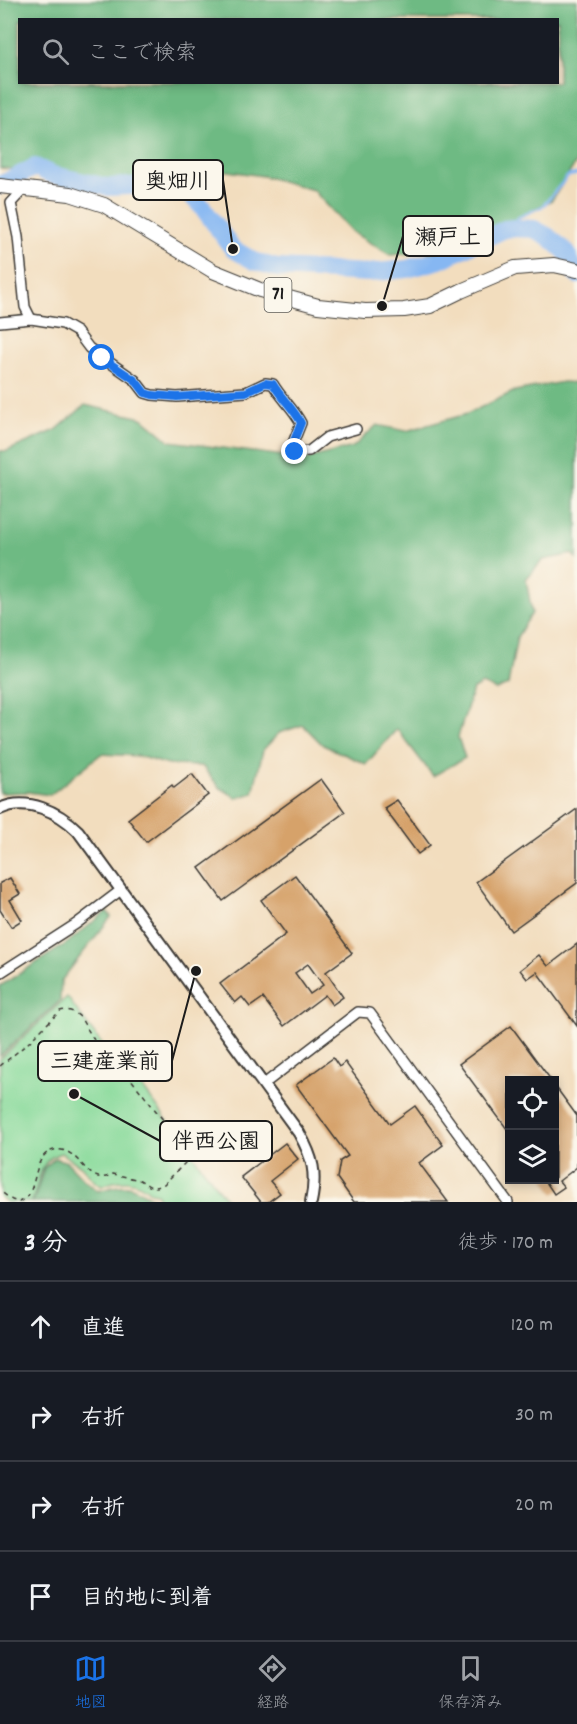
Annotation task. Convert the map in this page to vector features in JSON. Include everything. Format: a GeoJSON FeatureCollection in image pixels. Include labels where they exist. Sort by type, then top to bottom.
{"type":"FeatureCollection","features":[{"type":"Feature","properties":{"kind":"main road","name":"71"},"geometry":{"type":"LineString","coordinates":[[0,186],[70,194],[104,205],[213,271],[260,290],[318,306],[365,311],[404,310],[430,306],[515,268],[554,265],[577,270]]}},
{"type":"Feature","properties":{"kind":"street"},"geometry":{"type":"LineString","coordinates":[[21,188],[11,203],[18,237],[25,307],[31,319]]}},
{"type":"Feature","properties":{"kind":"street"},"geometry":{"type":"LineString","coordinates":[[0,322],[31,319],[63,324],[77,332],[89,348],[135,380],[145,393],[152,395],[177,397],[246,392],[265,383],[273,384],[301,423],[291,448],[295,452],[309,451],[327,437],[356,429]]}},
{"type":"Feature","properties":{"kind":"street"},"geometry":{"type":"LineString","coordinates":[[0,809],[22,804],[44,808],[66,819],[78,831],[299,1133],[309,1151],[314,1167],[311,1202]]}},
{"type":"Feature","properties":{"kind":"street"},"geometry":{"type":"LineString","coordinates":[[0,973],[76,924],[121,890]]}},
{"type":"Feature","properties":{"kind":"street"},"geometry":{"type":"LineString","coordinates":[[264,1084],[358,1011],[370,1013],[508,1202]]}},
{"type":"Feature","properties":{"kind":"path"},"geometry":{"type":"LineString","coordinates":[[0,1066],[27,1044],[60,1011],[74,1011],[111,1068],[118,1076],[130,1078],[164,1121],[186,1157],[185,1163],[164,1184],[157,1187],[113,1173],[106,1178],[99,1178],[75,1156],[62,1150],[53,1150],[43,1157],[26,1198],[19,1202],[0,1191]]}},
{"type":"Feature","properties":{"kind":"green space"},"geometry":{"type":"Polygon","coordinates":[[[0,0],[577,0],[577,161],[552,200],[481,238],[438,251],[390,255],[352,232],[313,190],[263,176],[200,167],[108,184],[66,173],[0,168],[0,0]]]}},
{"type":"Feature","properties":{"kind":"green space"},"geometry":{"type":"Polygon","coordinates":[[[563,382],[577,383],[577,559],[573,554],[543,560],[526,579],[532,613],[517,637],[508,685],[496,690],[482,684],[473,689],[458,737],[465,758],[433,776],[397,729],[366,764],[323,745],[303,725],[279,733],[263,750],[253,793],[237,798],[219,787],[202,766],[169,765],[138,756],[101,754],[50,795],[28,792],[0,793],[0,451],[7,451],[56,430],[85,405],[142,418],[170,441],[306,459],[353,447],[377,425],[406,431],[467,414],[515,391],[563,382]]]}},
{"type":"Feature","properties":{"kind":"green space"},"geometry":{"type":"Polygon","coordinates":[[[107,911],[111,917],[61,981],[60,1001],[0,1056],[0,986],[66,944],[107,911]]]}},
{"type":"Feature","properties":{"kind":"green space"},"geometry":{"type":"Polygon","coordinates":[[[67,997],[112,1058],[121,1068],[125,1064],[228,1202],[160,1202],[157,1193],[150,1192],[134,1182],[121,1181],[102,1186],[96,1183],[81,1166],[61,1153],[53,1156],[43,1167],[31,1202],[7,1202],[0,1197],[0,1059],[67,997]]]}},
{"type":"Feature","properties":{"kind":"green space"},"geometry":{"type":"Polygon","coordinates":[[[55,1158],[67,1162],[98,1191],[116,1186],[127,1186],[154,1199],[155,1202],[32,1202],[44,1168],[55,1158]]]}},
{"type":"Feature","properties":{"kind":"building"},"geometry":{"type":"Polygon","coordinates":[[[192,774],[208,795],[146,842],[128,819],[172,785],[174,788],[192,774]]]}},
{"type":"Feature","properties":{"kind":"building"},"geometry":{"type":"Polygon","coordinates":[[[321,779],[345,812],[223,901],[199,868],[321,779]]]}},
{"type":"Feature","properties":{"kind":"building"},"geometry":{"type":"Polygon","coordinates":[[[397,800],[430,845],[418,854],[384,808],[397,800]]]}},
{"type":"Feature","properties":{"kind":"building"},"geometry":{"type":"Polygon","coordinates":[[[577,809],[577,883],[511,931],[476,882],[577,809]]]}},
{"type":"Feature","properties":{"kind":"building"},"geometry":{"type":"Polygon","coordinates":[[[295,875],[352,953],[326,972],[343,997],[332,1005],[325,995],[284,1026],[263,998],[250,1007],[242,997],[235,1003],[220,984],[286,934],[261,900],[295,875]],[[308,964],[295,973],[310,994],[323,985],[308,964]]]}},
{"type":"Feature","properties":{"kind":"building"},"geometry":{"type":"Polygon","coordinates":[[[10,878],[20,894],[10,900],[22,920],[11,927],[0,910],[0,883],[10,878]]]}},
{"type":"Feature","properties":{"kind":"building"},"geometry":{"type":"Polygon","coordinates":[[[577,944],[577,1026],[537,972],[527,979],[520,970],[539,955],[548,966],[577,944]]]}},
{"type":"Feature","properties":{"kind":"building"},"geometry":{"type":"Polygon","coordinates":[[[511,1026],[548,1076],[505,1076],[505,1126],[459,1064],[511,1026]]]}},
{"type":"Feature","properties":{"kind":"building"},"geometry":{"type":"Polygon","coordinates":[[[333,1058],[339,1067],[345,1062],[390,1124],[415,1106],[443,1145],[419,1163],[448,1202],[354,1202],[337,1178],[340,1161],[348,1156],[296,1085],[333,1058]]]}},
{"type":"Feature","properties":{"kind":"building"},"geometry":{"type":"Polygon","coordinates":[[[559,1091],[577,1116],[577,1167],[559,1181],[559,1091]]]}},
{"type":"Feature","properties":{"kind":"building"},"geometry":{"type":"Polygon","coordinates":[[[285,1143],[298,1159],[270,1181],[280,1193],[268,1202],[261,1202],[241,1177],[285,1143]]]}},
{"type":"Feature","properties":{"kind":"building"},"geometry":{"type":"Polygon","coordinates":[[[559,1181],[564,1187],[554,1194],[547,1184],[559,1184],[559,1181]]]}},
{"type":"Feature","properties":{"kind":"waterway"},"geometry":{"type":"LineString","coordinates":[[0,185],[35,167],[53,175],[107,187],[173,186],[189,193],[233,249],[254,261],[277,268],[368,273],[407,269],[440,260],[505,229],[514,228],[534,229],[549,237],[566,252],[577,275]]}},
{"type":"Feature","properties":{"kind":"waterway"},"geometry":{"type":"LineString","coordinates":[[514,228],[517,218],[543,206],[568,176],[577,174]]}},
{"type":"Feature","properties":{"kind":"place","name":"奥畑川"},"geometry":{"type":"Point","coordinates":[233,249]}},
{"type":"Feature","properties":{"kind":"place","name":"瀬戸上"},"geometry":{"type":"Point","coordinates":[382,306]}},
{"type":"Feature","properties":{"kind":"place","name":"三建産業前"},"geometry":{"type":"Point","coordinates":[196,971]}},
{"type":"Feature","properties":{"kind":"place","name":"伴西公園"},"geometry":{"type":"Point","coordinates":[74,1094]}},
{"type":"Feature","properties":{"kind":"route"},"geometry":{"type":"LineString","coordinates":[[102,358],[135,380],[145,393],[152,395],[177,397],[246,392],[265,383],[273,384],[301,423],[291,448],[295,452]]}}]}
